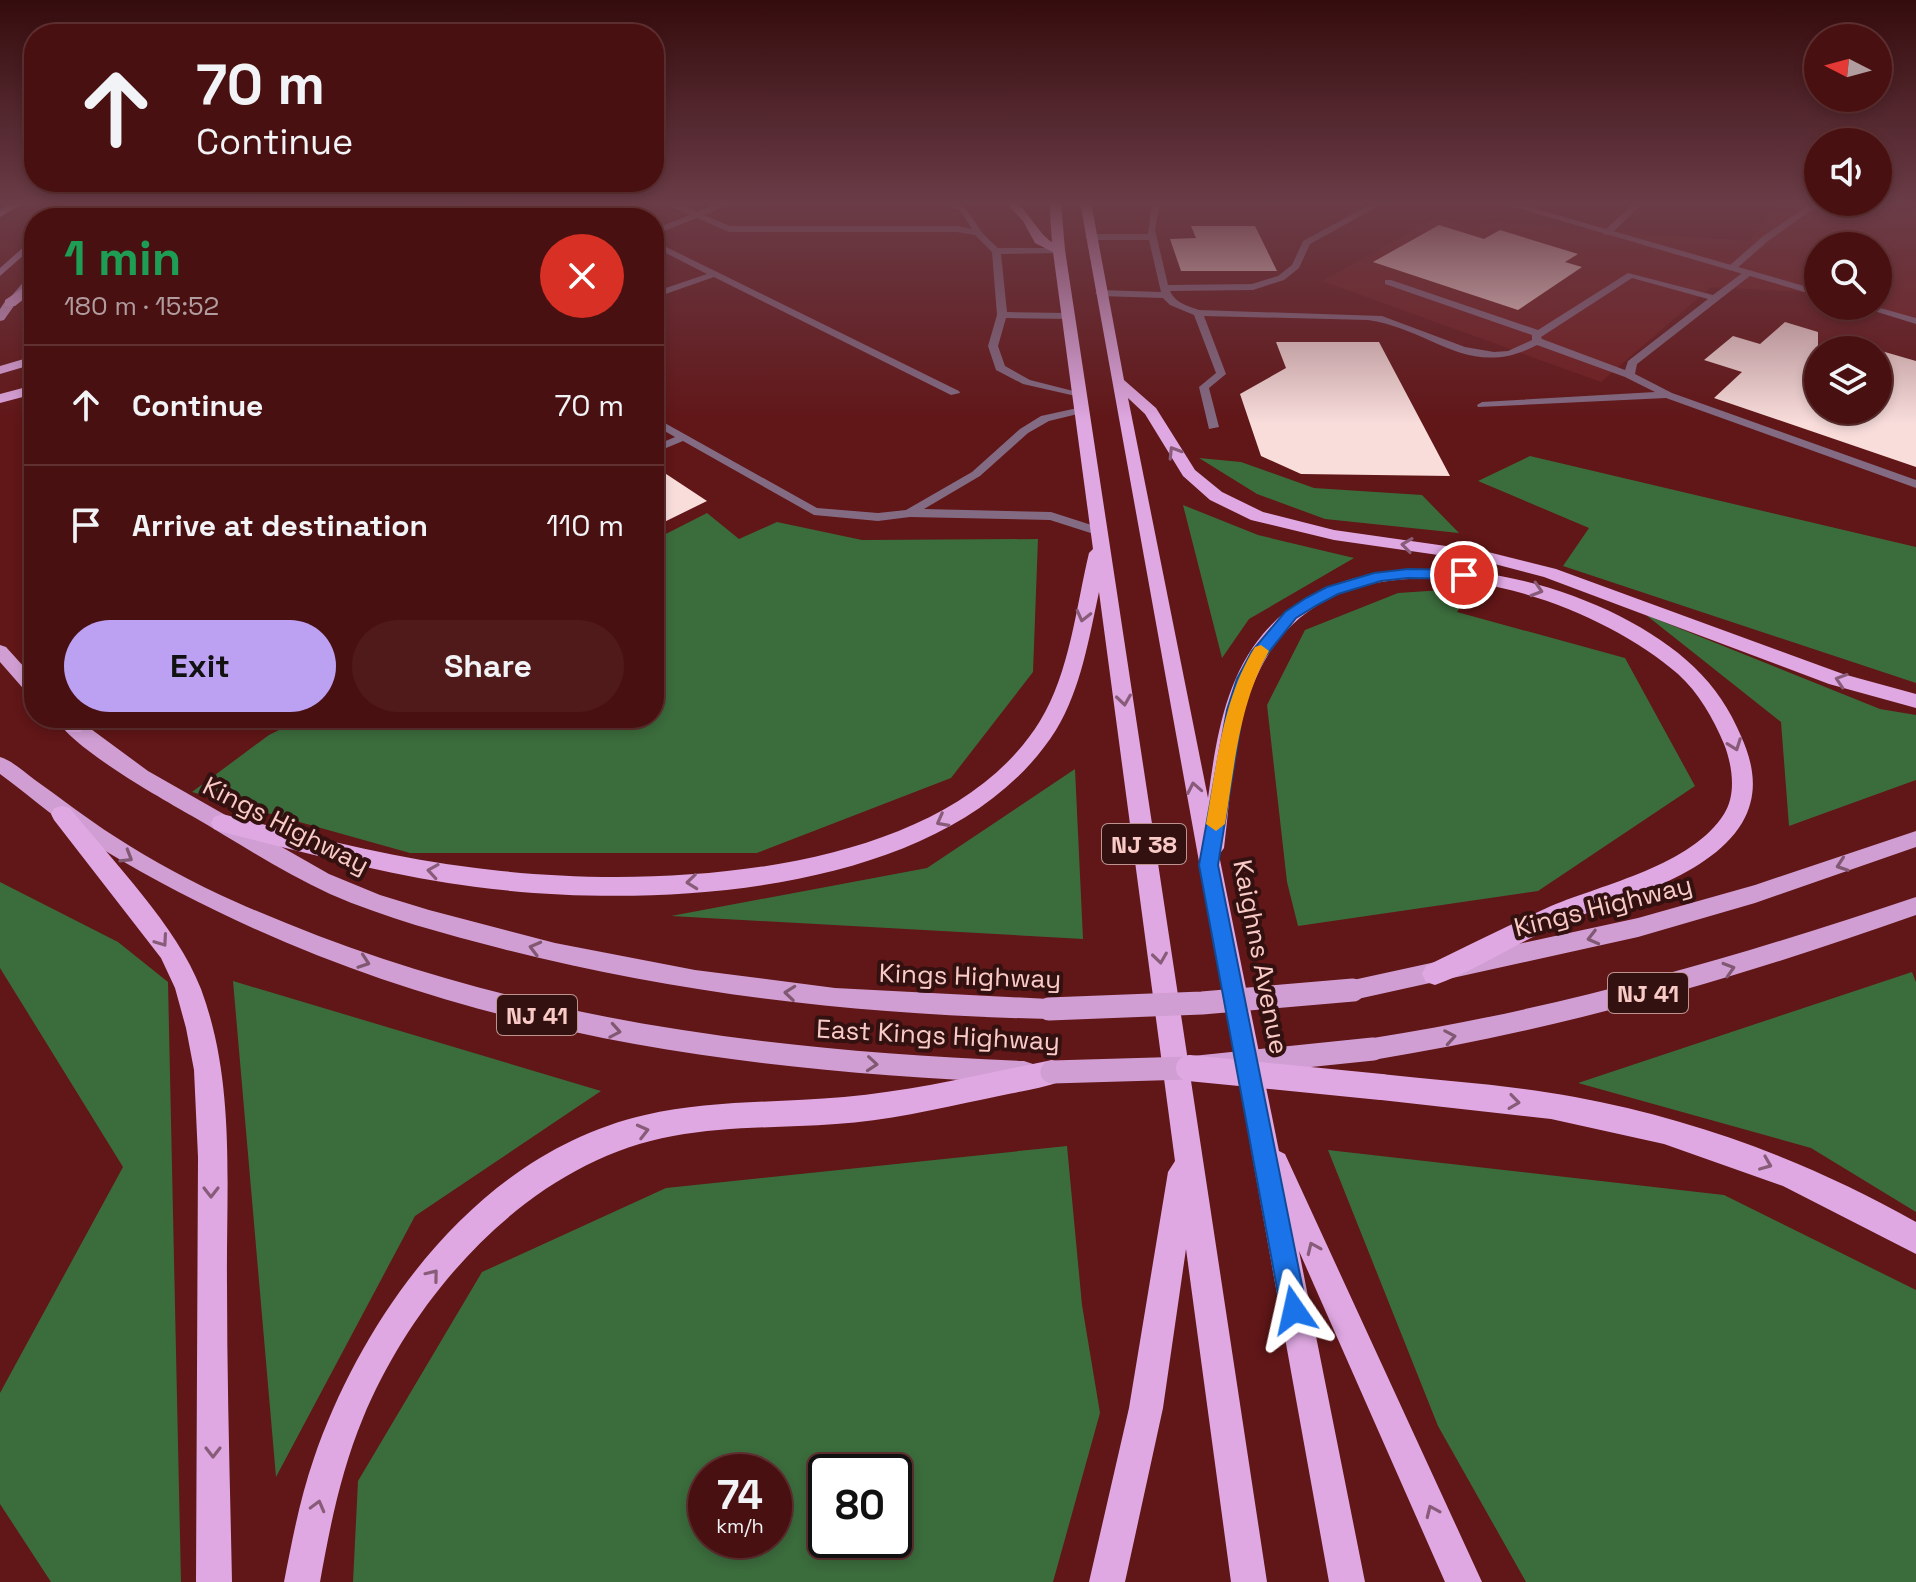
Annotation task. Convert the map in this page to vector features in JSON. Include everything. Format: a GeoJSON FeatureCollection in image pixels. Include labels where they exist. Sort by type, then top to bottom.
{"type":"FeatureCollection","features":[{"type":"Feature","properties":{"kind":"highway","name":"NJ 38"},"geometry":{"type":"LineString","coordinates":[[1063,276],[1249,1582]]}},
{"type":"Feature","properties":{"kind":"highway","name":"Kaighns Avenue"},"geometry":{"type":"LineString","coordinates":[[1097,276],[1347,1582]]}},
{"type":"Feature","properties":{"kind":"highway"},"geometry":{"type":"LineString","coordinates":[[10,303],[24,292]]}},
{"type":"Feature","properties":{"kind":"highway"},"geometry":{"type":"LineString","coordinates":[[0,370],[24,363]]}},
{"type":"Feature","properties":{"kind":"highway"},"geometry":{"type":"LineString","coordinates":[[1119,383],[1151,411],[1189,473],[1216,496],[1257,516],[1320,533],[1488,557],[1550,573],[1836,679],[1916,701]]}},
{"type":"Feature","properties":{"kind":"highway"},"geometry":{"type":"LineString","coordinates":[[0,399],[24,392]]}},
{"type":"Feature","properties":{"kind":"highway"},"geometry":{"type":"LineString","coordinates":[[222,823],[421,869],[539,885],[599,888],[669,885],[794,870],[849,858],[902,840],[946,820],[1009,774],[1031,750],[1059,705],[1067,682],[1101,536]]}},
{"type":"Feature","properties":{"kind":"highway"},"geometry":{"type":"LineString","coordinates":[[1209,865],[1235,710],[1245,679],[1274,633],[1301,608],[1355,583],[1380,577],[1436,573],[1522,585],[1604,617],[1675,663],[1696,683],[1726,722],[1737,744],[1742,766],[1740,803],[1733,819],[1719,836],[1679,863],[1577,906],[1435,974]]}},
{"type":"Feature","properties":{"kind":"highway"},"geometry":{"type":"LineString","coordinates":[[62,814],[170,951],[184,976],[203,1042],[210,1142],[214,1582]]}},
{"type":"Feature","properties":{"kind":"highway"},"geometry":{"type":"LineString","coordinates":[[1189,1068],[1571,1110],[1700,1140],[1825,1188],[1916,1239]]}},
{"type":"Feature","properties":{"kind":"highway"},"geometry":{"type":"LineString","coordinates":[[302,1582],[331,1457],[359,1390],[393,1328],[432,1275],[463,1240],[518,1192],[566,1161],[610,1139],[652,1128],[696,1119],[872,1107],[1052,1072]]}},
{"type":"Feature","properties":{"kind":"highway"},"geometry":{"type":"LineString","coordinates":[[1259,1129],[1464,1582]]}},
{"type":"Feature","properties":{"kind":"highway"},"geometry":{"type":"LineString","coordinates":[[1107,1582],[1146,1408],[1187,1147]]}},
{"type":"Feature","properties":{"kind":"main road"},"geometry":{"type":"LineString","coordinates":[[0,317],[24,286]]}},
{"type":"Feature","properties":{"kind":"main road"},"geometry":{"type":"LineString","coordinates":[[0,651],[24,679]]}},
{"type":"Feature","properties":{"kind":"main road","name":"Kings Highway"},"geometry":{"type":"LineString","coordinates":[[79,728],[162,790],[222,823],[351,892],[434,920],[600,965],[682,980],[785,993],[980,1008],[1049,1009],[1202,1003],[1353,990],[1531,954],[1732,901],[1916,839]]}},
{"type":"Feature","properties":{"kind":"main road","name":"East Kings Highway"},"geometry":{"type":"LineString","coordinates":[[0,764],[62,814],[148,869],[260,924],[407,977],[536,1014],[612,1031],[779,1055],[955,1071],[1189,1068],[1447,1038],[1644,994],[1749,963],[1916,906]]}},
{"type":"Feature","properties":{"kind":"street"},"geometry":{"type":"LineString","coordinates":[[664,292],[709,276]]}},
{"type":"Feature","properties":{"kind":"street"},"geometry":{"type":"LineString","coordinates":[[718,276],[955,393]]}},
{"type":"Feature","properties":{"kind":"street"},"geometry":{"type":"LineString","coordinates":[[998,276],[1002,315],[993,346],[1000,368],[1027,382],[1080,394]]}},
{"type":"Feature","properties":{"kind":"street"},"geometry":{"type":"LineString","coordinates":[[1162,276],[1173,303],[1198,313],[1357,315],[1382,319],[1464,350],[1493,354],[1508,354],[1538,338],[1630,276]]}},
{"type":"Feature","properties":{"kind":"street"},"geometry":{"type":"LineString","coordinates":[[1100,293],[1253,287],[1284,276]]}},
{"type":"Feature","properties":{"kind":"street"},"geometry":{"type":"LineString","coordinates":[[1634,276],[1713,298]]}},
{"type":"Feature","properties":{"kind":"street"},"geometry":{"type":"LineString","coordinates":[[1629,375],[1632,363],[1744,276]]}},
{"type":"Feature","properties":{"kind":"street"},"geometry":{"type":"LineString","coordinates":[[1758,276],[1804,289]]}},
{"type":"Feature","properties":{"kind":"street"},"geometry":{"type":"LineString","coordinates":[[1388,282],[1538,338],[1629,375],[1668,395],[1916,484]]}},
{"type":"Feature","properties":{"kind":"street"},"geometry":{"type":"LineString","coordinates":[[1198,313],[1221,374],[1204,387],[1213,427]]}},
{"type":"Feature","properties":{"kind":"street"},"geometry":{"type":"LineString","coordinates":[[1892,314],[1916,321]]}},
{"type":"Feature","properties":{"kind":"street"},"geometry":{"type":"LineString","coordinates":[[1002,315],[1069,316]]}},
{"type":"Feature","properties":{"kind":"street"},"geometry":{"type":"LineString","coordinates":[[1482,405],[1668,395]]}},
{"type":"Feature","properties":{"kind":"street"},"geometry":{"type":"LineString","coordinates":[[910,513],[976,474],[1024,431],[1045,418],[1082,410]]}},
{"type":"Feature","properties":{"kind":"street"},"geometry":{"type":"LineString","coordinates":[[664,426],[814,511],[878,517],[910,513],[1051,516],[1101,536]]}},
{"type":"Feature","properties":{"kind":"street"},"geometry":{"type":"LineString","coordinates":[[664,446],[684,437]]}},
{"type":"Feature","properties":{"kind":"shaded area"},"geometry":{"type":"Polygon","coordinates":[[[1331,276],[1804,276],[1804,292],[1711,287],[1601,382],[1322,281],[1331,276]]]}},
{"type":"Feature","properties":{"kind":"shaded area"},"geometry":{"type":"Polygon","coordinates":[[[1892,276],[1916,276],[1916,319],[1892,312],[1892,276]]]}},
{"type":"Feature","properties":{"kind":"green space"},"geometry":{"type":"Polygon","coordinates":[[[1530,456],[1916,547],[1916,683],[1563,566],[1589,528],[1478,481],[1530,456]]]}},
{"type":"Feature","properties":{"kind":"green space"},"geometry":{"type":"Polygon","coordinates":[[[1199,458],[1241,462],[1314,488],[1422,495],[1459,533],[1325,519],[1257,494],[1199,458]]]}},
{"type":"Feature","properties":{"kind":"green space"},"geometry":{"type":"Polygon","coordinates":[[[1183,505],[1258,535],[1354,558],[1249,619],[1222,658],[1183,505]]]}},
{"type":"Feature","properties":{"kind":"green space"},"geometry":{"type":"Polygon","coordinates":[[[707,513],[739,539],[777,522],[862,540],[1038,539],[1033,672],[951,778],[757,853],[410,853],[192,792],[283,728],[664,728],[664,535],[707,513]]]}},
{"type":"Feature","properties":{"kind":"green space"},"geometry":{"type":"Polygon","coordinates":[[[1473,588],[1457,612],[1625,658],[1695,786],[1538,891],[1298,926],[1287,882],[1267,705],[1305,630],[1398,593],[1473,588]]]}},
{"type":"Feature","properties":{"kind":"green space"},"geometry":{"type":"Polygon","coordinates":[[[1646,615],[1880,709],[1916,715],[1916,780],[1789,826],[1781,722],[1646,615]]]}},
{"type":"Feature","properties":{"kind":"green space"},"geometry":{"type":"Polygon","coordinates":[[[1075,769],[1083,939],[671,916],[927,868],[1075,769]]]}},
{"type":"Feature","properties":{"kind":"green space"},"geometry":{"type":"Polygon","coordinates":[[[0,882],[118,942],[168,982],[181,1582],[51,1582],[0,1504],[0,1393],[123,1167],[0,968],[0,882]]]}},
{"type":"Feature","properties":{"kind":"green space"},"geometry":{"type":"Polygon","coordinates":[[[1912,972],[1916,982],[1916,1212],[1811,1148],[1578,1083],[1912,972]]]}},
{"type":"Feature","properties":{"kind":"green space"},"geometry":{"type":"Polygon","coordinates":[[[233,981],[601,1091],[415,1216],[276,1477],[233,981]]]}},
{"type":"Feature","properties":{"kind":"green space"},"geometry":{"type":"Polygon","coordinates":[[[1067,1146],[1082,1305],[1100,1413],[1053,1582],[353,1582],[358,1481],[482,1272],[666,1188],[1067,1146]]]}},
{"type":"Feature","properties":{"kind":"green space"},"geometry":{"type":"Polygon","coordinates":[[[1328,1150],[1724,1195],[1916,1290],[1916,1582],[1526,1582],[1438,1426],[1328,1150]]]}},
{"type":"Feature","properties":{"kind":"building"},"geometry":{"type":"Polygon","coordinates":[[[1415,276],[1569,276],[1518,310],[1415,276]]]}},
{"type":"Feature","properties":{"kind":"building"},"geometry":{"type":"Polygon","coordinates":[[[1785,322],[1818,332],[1818,336],[1804,336],[1804,424],[1892,424],[1892,354],[1916,361],[1916,467],[1714,398],[1742,372],[1704,360],[1733,336],[1760,344],[1785,322]]]}},
{"type":"Feature","properties":{"kind":"building"},"geometry":{"type":"Polygon","coordinates":[[[1276,342],[1379,342],[1450,476],[1301,474],[1261,456],[1240,394],[1286,368],[1276,342]]]}},
{"type":"Feature","properties":{"kind":"building"},"geometry":{"type":"Polygon","coordinates":[[[664,473],[707,501],[664,522],[664,473]]]}},
{"type":"Feature","properties":{"kind":"slow traffic"},"geometry":{"type":"LineString","coordinates":[[1216,824],[1235,710],[1245,679],[1261,651]]}},
{"type":"Feature","properties":{"kind":"route"},"geometry":{"type":"LineString","coordinates":[[1294,1310],[1209,865],[1235,710],[1245,679],[1258,655],[1291,615],[1312,602],[1332,591],[1380,577],[1408,573],[1464,575]]}}]}
